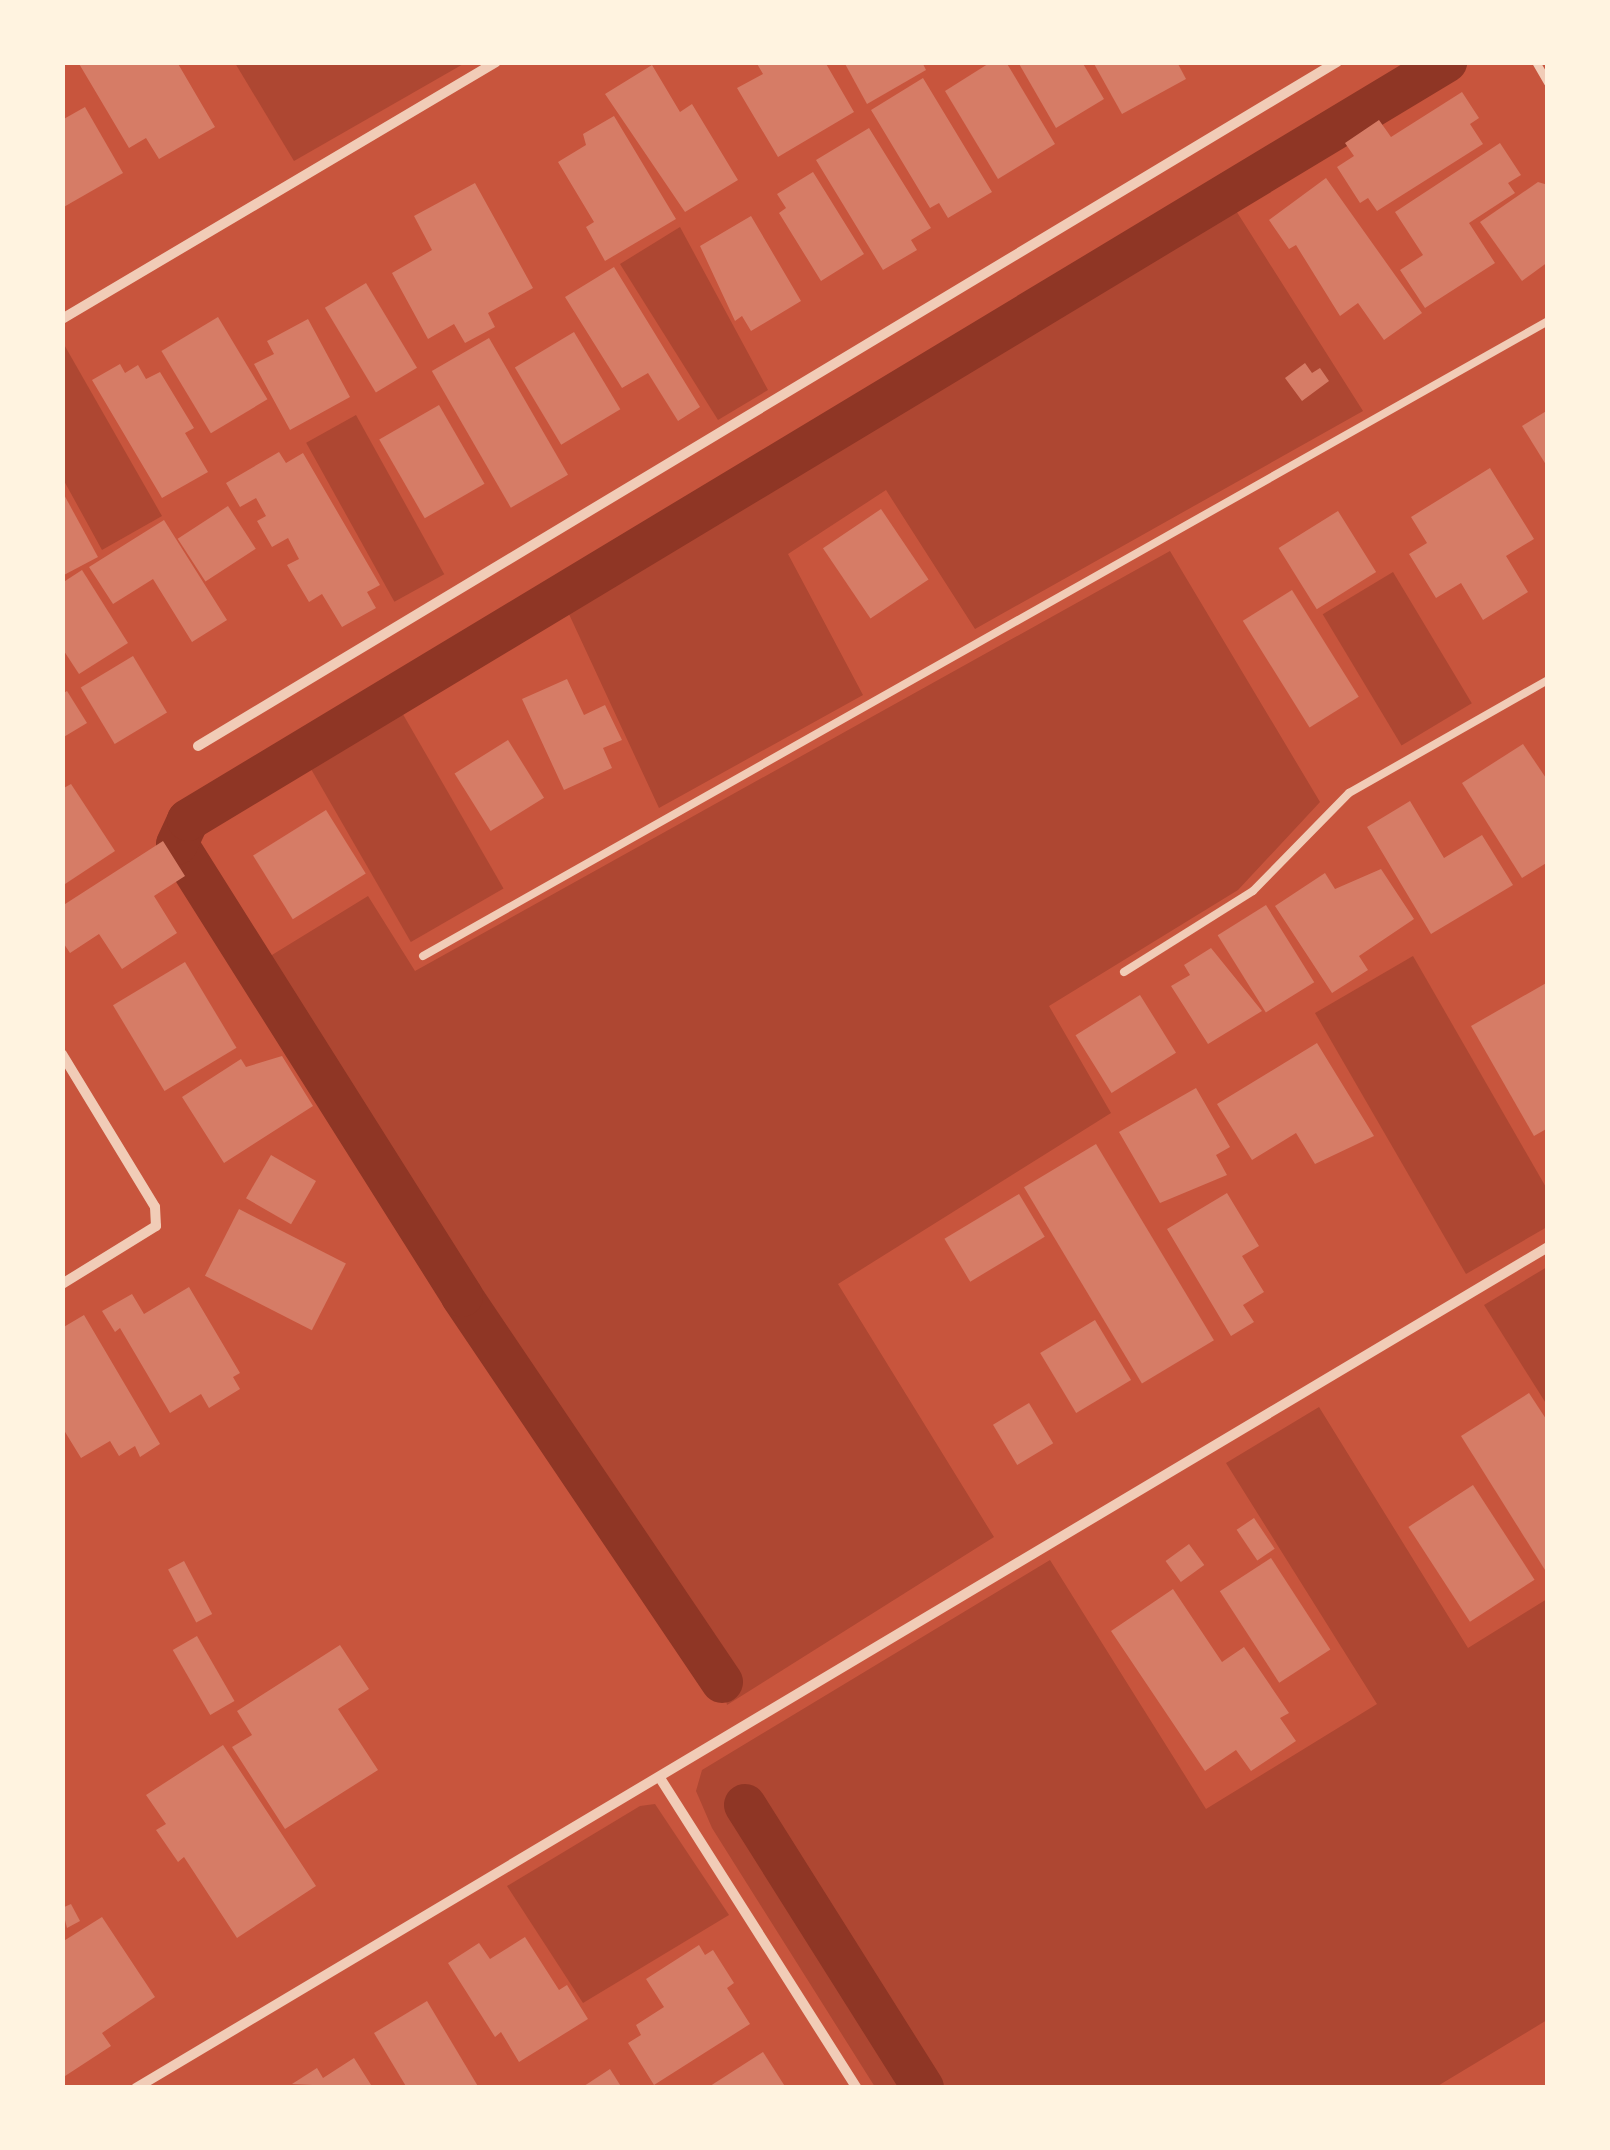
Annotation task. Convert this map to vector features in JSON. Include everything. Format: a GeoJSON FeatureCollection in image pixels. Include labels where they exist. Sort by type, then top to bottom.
{"type":"FeatureCollection","features":[{"type":"Feature","properties":{"kind":"street"},"geometry":{"type":"LineString","coordinates":[[62,319],[496,62]]}},
{"type":"Feature","properties":{"kind":"street"},"geometry":{"type":"LineString","coordinates":[[198,746],[1338,62]]}},
{"type":"Feature","properties":{"kind":"street"},"geometry":{"type":"LineString","coordinates":[[62,1054],[155,1207],[156,1226],[62,1284]]}},
{"type":"Feature","properties":{"kind":"street"},"geometry":{"type":"LineString","coordinates":[[136,2088],[1548,1247]]}},
{"type":"Feature","properties":{"kind":"street"},"geometry":{"type":"LineString","coordinates":[[660,1778],[856,2088]]}},
{"type":"Feature","properties":{"kind":"lane"},"geometry":{"type":"LineString","coordinates":[[1536,62],[1548,82]]}},
{"type":"Feature","properties":{"kind":"lane"},"geometry":{"type":"LineString","coordinates":[[423,956],[1548,322]]}},
{"type":"Feature","properties":{"kind":"lane"},"geometry":{"type":"LineString","coordinates":[[1124,972],[1253,892],[1349,792],[1548,680]]}},
{"type":"Feature","properties":{"kind":"shaded area"},"geometry":{"type":"Polygon","coordinates":[[[235,63],[465,63],[294,161],[235,63]]]}},
{"type":"Feature","properties":{"kind":"shaded area"},"geometry":{"type":"Polygon","coordinates":[[[1228,198],[1363,411],[975,629],[886,490],[788,554],[863,695],[659,808],[561,597],[1228,198]]]}},
{"type":"Feature","properties":{"kind":"shaded area"},"geometry":{"type":"Polygon","coordinates":[[[680,227],[768,390],[718,420],[620,264],[680,227]]]}},
{"type":"Feature","properties":{"kind":"shaded area"},"geometry":{"type":"Polygon","coordinates":[[[62,341],[162,516],[102,550],[63,479],[62,341]]]}},
{"type":"Feature","properties":{"kind":"shaded area"},"geometry":{"type":"Polygon","coordinates":[[[356,415],[444,574],[394,602],[306,443],[356,415]]]}},
{"type":"Feature","properties":{"kind":"shaded area"},"geometry":{"type":"Polygon","coordinates":[[[1170,551],[1320,802],[1238,890],[1049,1006],[1111,1113],[838,1284],[994,1537],[727,1705],[722,1681],[462,1296],[254,966],[368,896],[415,971],[1170,551]]]}},
{"type":"Feature","properties":{"kind":"shaded area"},"geometry":{"type":"Polygon","coordinates":[[[1393,572],[1472,703],[1402,745],[1323,614],[1393,572]]]}},
{"type":"Feature","properties":{"kind":"shaded area"},"geometry":{"type":"Polygon","coordinates":[[[393,697],[503,888],[411,942],[300,750],[393,697]]]}},
{"type":"Feature","properties":{"kind":"shaded area"},"geometry":{"type":"Polygon","coordinates":[[[1413,956],[1547,1189],[1547,1227],[1466,1274],[1315,1013],[1413,956]]]}},
{"type":"Feature","properties":{"kind":"shaded area"},"geometry":{"type":"Polygon","coordinates":[[[1547,1267],[1547,1405],[1484,1305],[1547,1267]]]}},
{"type":"Feature","properties":{"kind":"shaded area"},"geometry":{"type":"Polygon","coordinates":[[[1319,1407],[1468,1648],[1547,1599],[1547,2020],[1436,2087],[875,2087],[712,1828],[696,1791],[702,1770],[1050,1560],[1206,1809],[1377,1704],[1226,1463],[1319,1407]]]}},
{"type":"Feature","properties":{"kind":"shaded area"},"geometry":{"type":"Polygon","coordinates":[[[655,1804],[729,1915],[583,2003],[507,1886],[640,1806],[655,1804]]]}},
{"type":"Feature","properties":{"kind":"building"},"geometry":{"type":"Polygon","coordinates":[[[78,62],[177,62],[215,127],[159,159],[146,138],[129,148],[78,62]]]}},
{"type":"Feature","properties":{"kind":"building"},"geometry":{"type":"Polygon","coordinates":[[[756,62],[825,62],[854,112],[778,157],[737,88],[763,74],[756,62]]]}},
{"type":"Feature","properties":{"kind":"building"},"geometry":{"type":"Polygon","coordinates":[[[844,62],[922,62],[926,70],[867,104],[844,62]]]}},
{"type":"Feature","properties":{"kind":"building"},"geometry":{"type":"Polygon","coordinates":[[[991,62],[1006,62],[1055,144],[998,179],[945,91],[991,62]]]}},
{"type":"Feature","properties":{"kind":"building"},"geometry":{"type":"Polygon","coordinates":[[[1018,62],[1082,62],[1104,99],[1056,128],[1018,62]]]}},
{"type":"Feature","properties":{"kind":"building"},"geometry":{"type":"Polygon","coordinates":[[[1093,62],[1177,62],[1186,79],[1122,114],[1093,62]]]}},
{"type":"Feature","properties":{"kind":"building"},"geometry":{"type":"Polygon","coordinates":[[[652,65],[680,112],[692,104],[738,180],[685,212],[605,94],[652,65]]]}},
{"type":"Feature","properties":{"kind":"building"},"geometry":{"type":"Polygon","coordinates":[[[923,78],[992,192],[948,218],[939,203],[930,208],[871,110],[923,78]]]}},
{"type":"Feature","properties":{"kind":"building"},"geometry":{"type":"Polygon","coordinates":[[[1462,92],[1479,118],[1470,124],[1483,144],[1377,211],[1368,198],[1360,203],[1337,167],[1354,156],[1345,143],[1379,120],[1391,137],[1462,92]]]}},
{"type":"Feature","properties":{"kind":"building"},"geometry":{"type":"Polygon","coordinates":[[[85,107],[123,173],[62,208],[62,120],[85,107]]]}},
{"type":"Feature","properties":{"kind":"building"},"geometry":{"type":"Polygon","coordinates":[[[614,116],[676,219],[605,261],[586,227],[594,222],[558,162],[586,145],[583,134],[614,116]]]}},
{"type":"Feature","properties":{"kind":"building"},"geometry":{"type":"Polygon","coordinates":[[[869,128],[931,228],[911,240],[917,250],[883,270],[816,160],[869,128]]]}},
{"type":"Feature","properties":{"kind":"building"},"geometry":{"type":"Polygon","coordinates":[[[1500,143],[1521,175],[1508,183],[1515,193],[1469,223],[1495,263],[1425,308],[1400,270],[1423,255],[1395,212],[1500,143]]]}},
{"type":"Feature","properties":{"kind":"building"},"geometry":{"type":"Polygon","coordinates":[[[813,172],[864,254],[821,281],[779,213],[786,208],[777,194],[813,172]]]}},
{"type":"Feature","properties":{"kind":"building"},"geometry":{"type":"Polygon","coordinates":[[[1326,178],[1422,313],[1384,340],[1358,303],[1340,316],[1296,245],[1289,249],[1269,220],[1326,178]]]}},
{"type":"Feature","properties":{"kind":"building"},"geometry":{"type":"Polygon","coordinates":[[[1538,182],[1548,185],[1548,262],[1522,281],[1480,222],[1538,182]]]}},
{"type":"Feature","properties":{"kind":"building"},"geometry":{"type":"Polygon","coordinates":[[[475,183],[533,288],[488,313],[495,327],[465,343],[454,324],[428,339],[392,273],[432,250],[414,216],[475,183]]]}},
{"type":"Feature","properties":{"kind":"building"},"geometry":{"type":"Polygon","coordinates":[[[751,216],[801,301],[751,331],[742,316],[735,321],[700,246],[751,216]]]}},
{"type":"Feature","properties":{"kind":"building"},"geometry":{"type":"Polygon","coordinates":[[[614,267],[700,407],[678,421],[648,373],[622,388],[565,297],[614,267]]]}},
{"type":"Feature","properties":{"kind":"building"},"geometry":{"type":"Polygon","coordinates":[[[366,283],[417,368],[376,393],[325,308],[366,283]]]}},
{"type":"Feature","properties":{"kind":"building"},"geometry":{"type":"Polygon","coordinates":[[[218,317],[267,399],[211,433],[161,351],[218,317]]]}},
{"type":"Feature","properties":{"kind":"building"},"geometry":{"type":"Polygon","coordinates":[[[308,319],[350,397],[290,430],[254,364],[274,354],[267,341],[308,319]]]}},
{"type":"Feature","properties":{"kind":"building"},"geometry":{"type":"Polygon","coordinates":[[[574,332],[620,409],[561,445],[515,368],[574,332]]]}},
{"type":"Feature","properties":{"kind":"building"},"geometry":{"type":"Polygon","coordinates":[[[489,338],[568,475],[511,508],[432,371],[489,338]]]}},
{"type":"Feature","properties":{"kind":"building"},"geometry":{"type":"Polygon","coordinates":[[[1305,363],[1312,373],[1320,368],[1329,381],[1302,401],[1285,378],[1305,363]]]}},
{"type":"Feature","properties":{"kind":"building"},"geometry":{"type":"Polygon","coordinates":[[[120,364],[125,373],[138,365],[146,379],[160,372],[194,428],[185,433],[208,472],[162,498],[92,380],[120,364]]]}},
{"type":"Feature","properties":{"kind":"building"},"geometry":{"type":"Polygon","coordinates":[[[439,405],[485,484],[425,518],[379,439],[439,405]]]}},
{"type":"Feature","properties":{"kind":"building"},"geometry":{"type":"Polygon","coordinates":[[[1548,410],[1548,468],[1522,426],[1548,410]]]}},
{"type":"Feature","properties":{"kind":"building"},"geometry":{"type":"Polygon","coordinates":[[[279,452],[286,463],[303,453],[380,585],[367,592],[376,608],[342,627],[322,594],[309,602],[287,565],[299,559],[288,538],[272,547],[257,521],[266,516],[256,498],[240,507],[226,483],[279,452]]]}},
{"type":"Feature","properties":{"kind":"building"},"geometry":{"type":"Polygon","coordinates":[[[1490,468],[1534,539],[1506,556],[1528,592],[1483,620],[1461,583],[1436,598],[1409,554],[1427,543],[1411,517],[1490,468]]]}},
{"type":"Feature","properties":{"kind":"building"},"geometry":{"type":"Polygon","coordinates":[[[62,491],[98,557],[62,576],[62,491]]]}},
{"type":"Feature","properties":{"kind":"building"},"geometry":{"type":"Polygon","coordinates":[[[228,506],[256,549],[205,581],[178,539],[228,506]]]}},
{"type":"Feature","properties":{"kind":"building"},"geometry":{"type":"Polygon","coordinates":[[[881,509],[929,579],[870,619],[823,548],[881,509]]]}},
{"type":"Feature","properties":{"kind":"building"},"geometry":{"type":"Polygon","coordinates":[[[1338,511],[1376,572],[1317,609],[1279,548],[1338,511]]]}},
{"type":"Feature","properties":{"kind":"building"},"geometry":{"type":"Polygon","coordinates":[[[164,520],[227,620],[192,642],[153,579],[113,604],[89,567],[164,520]]]}},
{"type":"Feature","properties":{"kind":"building"},"geometry":{"type":"Polygon","coordinates":[[[82,570],[128,643],[79,674],[62,648],[62,583],[82,570]]]}},
{"type":"Feature","properties":{"kind":"building"},"geometry":{"type":"Polygon","coordinates":[[[1292,590],[1359,697],[1310,728],[1243,621],[1292,590]]]}},
{"type":"Feature","properties":{"kind":"building"},"geometry":{"type":"Polygon","coordinates":[[[133,656],[167,713],[115,744],[81,687],[133,656]]]}},
{"type":"Feature","properties":{"kind":"building"},"geometry":{"type":"Polygon","coordinates":[[[567,679],[584,715],[605,705],[622,740],[603,748],[612,768],[564,790],[522,699],[567,679]]]}},
{"type":"Feature","properties":{"kind":"building"},"geometry":{"type":"Polygon","coordinates":[[[67,691],[87,723],[62,738],[62,694],[67,691]]]}},
{"type":"Feature","properties":{"kind":"building"},"geometry":{"type":"Polygon","coordinates":[[[508,740],[544,798],[491,831],[455,773],[508,740]]]}},
{"type":"Feature","properties":{"kind":"building"},"geometry":{"type":"Polygon","coordinates":[[[1523,744],[1548,781],[1548,862],[1522,878],[1462,783],[1523,744]]]}},
{"type":"Feature","properties":{"kind":"building"},"geometry":{"type":"Polygon","coordinates":[[[71,784],[115,851],[62,886],[62,789],[71,784]]]}},
{"type":"Feature","properties":{"kind":"building"},"geometry":{"type":"Polygon","coordinates":[[[1410,801],[1444,858],[1482,835],[1513,885],[1431,934],[1367,827],[1410,801]]]}},
{"type":"Feature","properties":{"kind":"building"},"geometry":{"type":"Polygon","coordinates":[[[326,810],[366,874],[293,919],[253,856],[326,810]]]}},
{"type":"Feature","properties":{"kind":"building"},"geometry":{"type":"Polygon","coordinates":[[[163,841],[185,876],[154,896],[177,933],[122,969],[99,934],[70,953],[62,941],[62,906],[163,841]]]}},
{"type":"Feature","properties":{"kind":"building"},"geometry":{"type":"Polygon","coordinates":[[[1381,869],[1414,919],[1359,956],[1368,970],[1332,993],[1275,906],[1325,873],[1335,889],[1381,869]]]}},
{"type":"Feature","properties":{"kind":"building"},"geometry":{"type":"Polygon","coordinates":[[[1266,905],[1314,982],[1266,1012],[1218,935],[1266,905]]]}},
{"type":"Feature","properties":{"kind":"building"},"geometry":{"type":"Polygon","coordinates":[[[1211,948],[1262,1011],[1208,1044],[1171,986],[1190,975],[1184,965],[1211,948]]]}},
{"type":"Feature","properties":{"kind":"building"},"geometry":{"type":"Polygon","coordinates":[[[185,962],[237,1048],[165,1091],[113,1005],[185,962]]]}},
{"type":"Feature","properties":{"kind":"building"},"geometry":{"type":"Polygon","coordinates":[[[1548,982],[1548,1128],[1534,1136],[1471,1026],[1548,982]]]}},
{"type":"Feature","properties":{"kind":"building"},"geometry":{"type":"Polygon","coordinates":[[[1140,995],[1176,1053],[1112,1093],[1076,1035],[1140,995]]]}},
{"type":"Feature","properties":{"kind":"building"},"geometry":{"type":"Polygon","coordinates":[[[1317,1043],[1374,1136],[1315,1164],[1296,1133],[1252,1160],[1217,1104],[1317,1043]]]}},
{"type":"Feature","properties":{"kind":"building"},"geometry":{"type":"Polygon","coordinates":[[[282,1056],[313,1106],[224,1163],[182,1097],[241,1059],[246,1067],[282,1056]]]}},
{"type":"Feature","properties":{"kind":"building"},"geometry":{"type":"Polygon","coordinates":[[[1196,1088],[1230,1147],[1216,1155],[1227,1175],[1160,1203],[1119,1132],[1196,1088]]]}},
{"type":"Feature","properties":{"kind":"building"},"geometry":{"type":"Polygon","coordinates":[[[1096,1144],[1214,1340],[1142,1384],[1024,1187],[1096,1144]]]}},
{"type":"Feature","properties":{"kind":"building"},"geometry":{"type":"Polygon","coordinates":[[[271,1155],[316,1181],[291,1224],[246,1198],[271,1155]]]}},
{"type":"Feature","properties":{"kind":"building"},"geometry":{"type":"Polygon","coordinates":[[[1227,1193],[1259,1246],[1242,1256],[1264,1292],[1243,1305],[1254,1322],[1231,1336],[1167,1229],[1227,1193]]]}},
{"type":"Feature","properties":{"kind":"building"},"geometry":{"type":"Polygon","coordinates":[[[1019,1194],[1045,1237],[970,1282],[944,1239],[1019,1194]]]}},
{"type":"Feature","properties":{"kind":"building"},"geometry":{"type":"Polygon","coordinates":[[[239,1209],[346,1263],[312,1330],[205,1276],[239,1209]]]}},
{"type":"Feature","properties":{"kind":"building"},"geometry":{"type":"Polygon","coordinates":[[[189,1287],[240,1373],[233,1377],[240,1389],[209,1408],[201,1394],[170,1413],[120,1328],[115,1332],[102,1311],[132,1294],[144,1314],[189,1287]]]}},
{"type":"Feature","properties":{"kind":"building"},"geometry":{"type":"Polygon","coordinates":[[[84,1315],[160,1444],[140,1457],[135,1446],[119,1456],[110,1441],[81,1458],[62,1427],[62,1328],[84,1315]]]}},
{"type":"Feature","properties":{"kind":"building"},"geometry":{"type":"Polygon","coordinates":[[[1095,1320],[1131,1380],[1076,1413],[1040,1353],[1095,1320]]]}},
{"type":"Feature","properties":{"kind":"building"},"geometry":{"type":"Polygon","coordinates":[[[1529,1393],[1548,1422],[1545,1570],[1461,1436],[1529,1393]]]}},
{"type":"Feature","properties":{"kind":"building"},"geometry":{"type":"Polygon","coordinates":[[[1029,1403],[1053,1443],[1017,1465],[993,1425],[1029,1403]]]}},
{"type":"Feature","properties":{"kind":"building"},"geometry":{"type":"Polygon","coordinates":[[[1473,1485],[1535,1580],[1470,1622],[1408,1527],[1473,1485]]]}},
{"type":"Feature","properties":{"kind":"building"},"geometry":{"type":"Polygon","coordinates":[[[1254,1518],[1275,1549],[1257,1560],[1237,1530],[1254,1518]]]}},
{"type":"Feature","properties":{"kind":"building"},"geometry":{"type":"Polygon","coordinates":[[[1189,1544],[1204,1565],[1181,1582],[1166,1561],[1189,1544]]]}},
{"type":"Feature","properties":{"kind":"building"},"geometry":{"type":"Polygon","coordinates":[[[1271,1558],[1330,1649],[1279,1683],[1220,1591],[1271,1558]]]}},
{"type":"Feature","properties":{"kind":"building"},"geometry":{"type":"Polygon","coordinates":[[[184,1561],[212,1614],[196,1622],[168,1569],[184,1561]]]}},
{"type":"Feature","properties":{"kind":"building"},"geometry":{"type":"Polygon","coordinates":[[[1173,1589],[1222,1662],[1244,1647],[1289,1713],[1280,1718],[1296,1741],[1251,1771],[1236,1750],[1205,1771],[1111,1631],[1173,1589]]]}},
{"type":"Feature","properties":{"kind":"building"},"geometry":{"type":"Polygon","coordinates":[[[197,1636],[234,1701],[210,1715],[173,1650],[197,1636]]]}},
{"type":"Feature","properties":{"kind":"building"},"geometry":{"type":"Polygon","coordinates":[[[340,1645],[369,1689],[338,1709],[378,1770],[285,1829],[232,1747],[252,1735],[237,1711],[340,1645]]]}},
{"type":"Feature","properties":{"kind":"building"},"geometry":{"type":"Polygon","coordinates":[[[223,1745],[316,1886],[237,1938],[184,1857],[178,1862],[156,1830],[166,1824],[146,1795],[223,1745]]]}},
{"type":"Feature","properties":{"kind":"building"},"geometry":{"type":"Polygon","coordinates":[[[71,1904],[80,1921],[67,1928],[62,1908],[71,1904]]]}},
{"type":"Feature","properties":{"kind":"building"},"geometry":{"type":"Polygon","coordinates":[[[102,1917],[155,1997],[102,2033],[111,2046],[62,2078],[62,1942],[102,1917]]]}},
{"type":"Feature","properties":{"kind":"building"},"geometry":{"type":"Polygon","coordinates":[[[525,1937],[559,1990],[567,1985],[588,2019],[519,2062],[501,2032],[495,2037],[448,1963],[479,1943],[490,1959],[525,1937]]]}},
{"type":"Feature","properties":{"kind":"building"},"geometry":{"type":"Polygon","coordinates":[[[699,1945],[705,1955],[713,1950],[734,1983],[727,1988],[750,2024],[654,2085],[628,2043],[641,2035],[636,2025],[664,2007],[646,1979],[699,1945]]]}},
{"type":"Feature","properties":{"kind":"building"},"geometry":{"type":"Polygon","coordinates":[[[427,2001],[479,2088],[407,2088],[374,2033],[427,2001]]]}},
{"type":"Feature","properties":{"kind":"building"},"geometry":{"type":"Polygon","coordinates":[[[763,2052],[786,2088],[707,2088],[763,2052]]]}},
{"type":"Feature","properties":{"kind":"building"},"geometry":{"type":"Polygon","coordinates":[[[354,2058],[373,2088],[292,2084],[317,2068],[323,2078],[354,2058]]]}},
{"type":"Feature","properties":{"kind":"building"},"geometry":{"type":"Polygon","coordinates":[[[610,2069],[622,2088],[581,2088],[610,2069]]]}},
{"type":"Feature","properties":{"kind":"waterway"},"geometry":{"type":"LineString","coordinates":[[722,1682],[462,1296],[177,844],[188,820],[1446,62]]}},
{"type":"Feature","properties":{"kind":"waterway"},"geometry":{"type":"LineString","coordinates":[[745,1805],[923,2088]]}}]}
